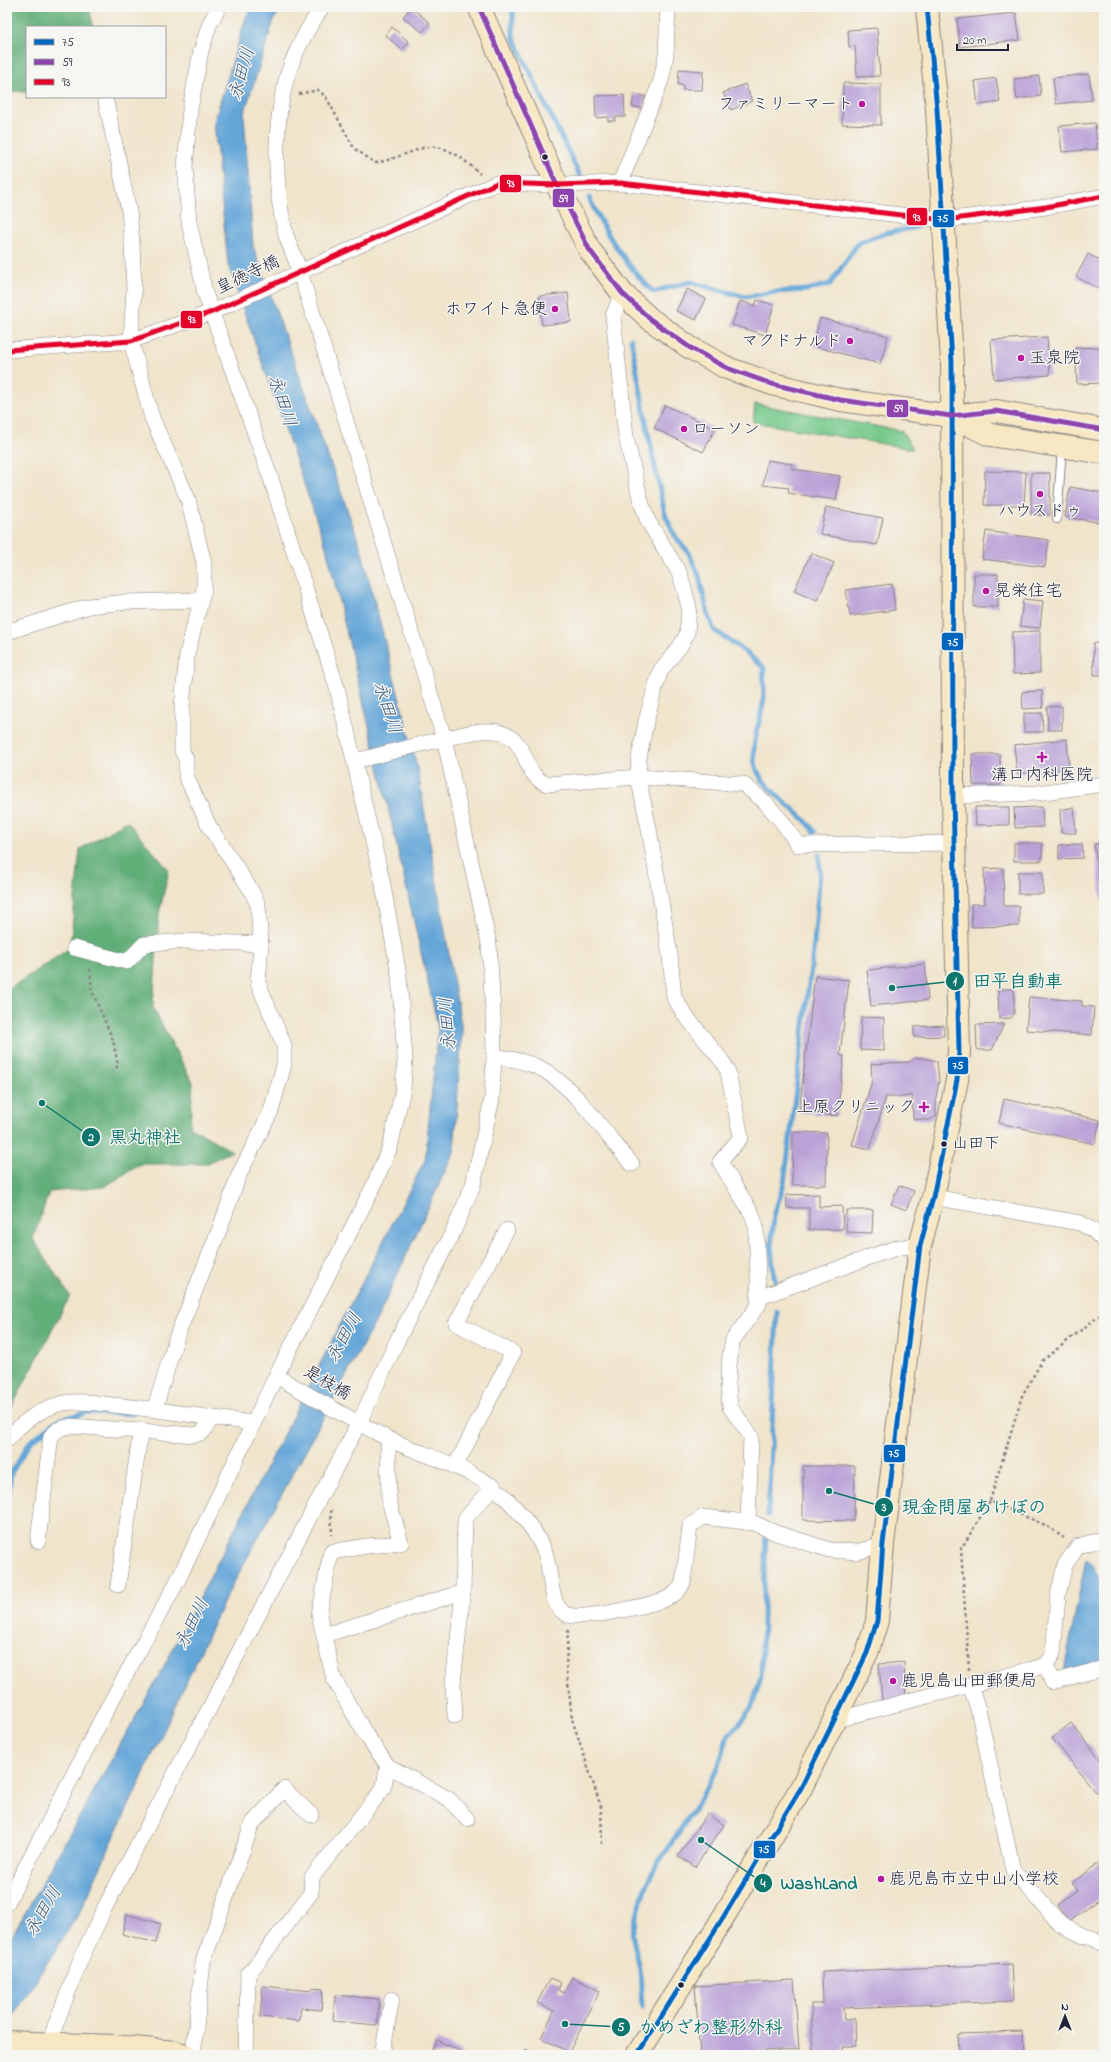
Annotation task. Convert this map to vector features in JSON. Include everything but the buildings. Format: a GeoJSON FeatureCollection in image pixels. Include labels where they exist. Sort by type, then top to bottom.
{"type":"FeatureCollection","features":[{"type":"Feature","properties":{"kind":"main road"},"geometry":{"type":"LineString","coordinates":[[479,7],[557,185],[589,249],[622,293],[650,319],[689,347],[726,368],[772,384],[841,400],[951,416],[996,411],[1104,430]]}},
{"type":"Feature","properties":{"kind":"main road"},"geometry":{"type":"LineString","coordinates":[[637,2055],[802,1788],[867,1653],[877,1621],[883,1544],[920,1246],[933,1197],[956,1080],[959,1051],[953,796],[952,362],[945,220],[937,109],[927,7]]}},
{"type":"Feature","properties":{"kind":"main road"},"geometry":{"type":"LineString","coordinates":[[951,416],[990,435],[1104,453]]}},
{"type":"Feature","properties":{"kind":"main road"},"geometry":{"type":"LineString","coordinates":[[7,2042],[46,2049],[113,2046],[175,2052],[186,2055]]}},
{"type":"Feature","properties":{"kind":"street"},"geometry":{"type":"LineString","coordinates":[[7,1903],[108,1707],[178,1582],[276,1376],[373,1187],[390,1147],[403,1089],[404,1058],[399,975],[382,880],[337,688],[272,484],[212,312],[189,222],[185,167],[190,110],[201,51],[210,23],[218,7]]}},
{"type":"Feature","properties":{"kind":"street"},"geometry":{"type":"LineString","coordinates":[[46,2049],[80,1961],[104,1909],[358,1423],[396,1341],[455,1228],[473,1185],[492,1099],[494,1056],[488,944],[466,834],[444,738],[300,272],[286,235],[281,207],[276,152],[278,125],[283,97],[294,56],[322,7]]}},
{"type":"Feature","properties":{"kind":"street"},"geometry":{"type":"LineString","coordinates":[[620,183],[661,81],[666,56],[668,7]]}},
{"type":"Feature","properties":{"kind":"street"},"geometry":{"type":"LineString","coordinates":[[105,98],[129,211],[134,288],[131,341],[152,418],[188,499],[204,563],[204,589],[187,654],[182,707],[182,751],[186,759],[186,776],[208,824],[251,890],[258,905],[261,944],[258,983],[284,1045],[284,1065],[271,1111],[239,1175],[220,1228],[177,1336],[155,1408]]}},
{"type":"Feature","properties":{"kind":"street","name":"皇徳寺橋"},"geometry":{"type":"LineString","coordinates":[[7,350],[131,341],[212,312],[497,183],[557,185],[620,183],[945,220],[1046,207],[1104,196]]}},
{"type":"Feature","properties":{"kind":"street"},"geometry":{"type":"LineString","coordinates":[[622,293],[613,316],[626,437],[641,502],[648,521],[680,574],[689,607],[687,634],[681,645],[661,670],[655,688],[646,720],[639,758],[638,777],[649,829],[670,955],[674,997],[685,1015],[723,1062],[728,1072],[741,1137],[720,1162],[752,1214],[756,1227],[759,1304],[733,1340],[730,1354],[729,1376],[730,1407],[751,1436],[748,1522]]}},
{"type":"Feature","properties":{"kind":"street"},"geometry":{"type":"LineString","coordinates":[[7,632],[89,606],[126,602],[201,600]]}},
{"type":"Feature","properties":{"kind":"street"},"geometry":{"type":"LineString","coordinates":[[355,761],[444,738],[481,731],[493,731],[505,734],[514,740],[534,776],[539,782],[547,784],[638,777],[743,784],[766,802],[783,822],[798,845],[954,843]]}},
{"type":"Feature","properties":{"kind":"street"},"geometry":{"type":"LineString","coordinates":[[953,796],[1037,793],[1104,784]]}},
{"type":"Feature","properties":{"kind":"street"},"geometry":{"type":"LineString","coordinates":[[74,948],[127,962],[144,944],[187,941],[261,944]]}},
{"type":"Feature","properties":{"kind":"street"},"geometry":{"type":"LineString","coordinates":[[494,1056],[518,1060],[546,1071],[581,1101],[632,1164]]}},
{"type":"Feature","properties":{"kind":"street"},"geometry":{"type":"LineString","coordinates":[[933,1197],[1080,1223],[1094,1231],[1104,1241]]}},
{"type":"Feature","properties":{"kind":"street"},"geometry":{"type":"LineString","coordinates":[[455,1467],[513,1353],[456,1323],[507,1230]]}},
{"type":"Feature","properties":{"kind":"street"},"geometry":{"type":"LineString","coordinates":[[758,1298],[881,1253],[900,1247],[920,1246]]}},
{"type":"Feature","properties":{"kind":"street","name":"是枝橋"},"geometry":{"type":"LineString","coordinates":[[276,1376],[388,1439],[455,1467],[494,1486]]}},
{"type":"Feature","properties":{"kind":"street"},"geometry":{"type":"LineString","coordinates":[[7,1440],[19,1425],[44,1409],[65,1403],[91,1403],[155,1408],[211,1418],[254,1423]]}},
{"type":"Feature","properties":{"kind":"street"},"geometry":{"type":"LineString","coordinates":[[38,1541],[51,1436],[59,1429],[71,1426],[195,1435],[203,1432],[211,1418]]}},
{"type":"Feature","properties":{"kind":"street"},"geometry":{"type":"LineString","coordinates":[[118,1585],[141,1430]]}},
{"type":"Feature","properties":{"kind":"street"},"geometry":{"type":"LineString","coordinates":[[388,1439],[389,1501],[401,1543],[367,1546],[331,1552],[319,1616],[334,1679],[366,1735],[388,1766],[449,1799],[467,1819]]}},
{"type":"Feature","properties":{"kind":"street"},"geometry":{"type":"LineString","coordinates":[[455,1716],[453,1683],[463,1592],[465,1519],[494,1486],[528,1522],[537,1537],[546,1553],[556,1603],[562,1612],[569,1616],[585,1617],[663,1600],[680,1590],[683,1583],[690,1526],[703,1517],[748,1522],[803,1543],[830,1550],[858,1552],[883,1544]]}},
{"type":"Feature","properties":{"kind":"street"},"geometry":{"type":"LineString","coordinates":[[835,1720],[1040,1668],[1046,1664],[1053,1654],[1058,1595],[1065,1565],[1078,1546],[1104,1539]]}},
{"type":"Feature","properties":{"kind":"street"},"geometry":{"type":"LineString","coordinates":[[324,1635],[463,1592]]}},
{"type":"Feature","properties":{"kind":"street"},"geometry":{"type":"LineString","coordinates":[[1046,1664],[1052,1682],[1104,1668]]}},
{"type":"Feature","properties":{"kind":"street"},"geometry":{"type":"LineString","coordinates":[[970,1685],[978,1709],[1013,1870],[1061,1925],[1084,1936],[1096,1939],[1104,1945]]}},
{"type":"Feature","properties":{"kind":"street"},"geometry":{"type":"LineString","coordinates":[[246,2055],[248,1975],[311,1893],[312,1877],[383,1789],[388,1766]]}},
{"type":"Feature","properties":{"kind":"street"},"geometry":{"type":"LineString","coordinates":[[193,2055],[203,1962],[252,1824],[284,1789],[311,1815]]}},
{"type":"Feature","properties":{"kind":"street"},"geometry":{"type":"LineString","coordinates":[[382,2055],[392,2000]]}},
{"type":"Feature","properties":{"kind":"lane"},"geometry":{"type":"LineString","coordinates":[[1056,519],[1062,447]]}},
{"type":"Feature","properties":{"kind":"path"},"geometry":{"type":"LineString","coordinates":[[283,97],[318,90],[326,97],[354,148],[375,163],[388,161],[424,148],[446,149],[464,160],[491,185]]}},
{"type":"Feature","properties":{"kind":"path"},"geometry":{"type":"LineString","coordinates":[[97,954],[90,967],[92,990],[113,1040],[118,1066],[112,1071]]}},
{"type":"Feature","properties":{"kind":"path"},"geometry":{"type":"LineString","coordinates":[[970,1685],[961,1549],[990,1501],[1022,1396],[1042,1361],[1104,1312]]}},
{"type":"Feature","properties":{"kind":"path"},"geometry":{"type":"LineString","coordinates":[[325,1487],[330,1499],[332,1519],[331,1552]]}},
{"type":"Feature","properties":{"kind":"path"},"geometry":{"type":"LineString","coordinates":[[990,1501],[1047,1526],[1078,1546]]}},
{"type":"Feature","properties":{"kind":"path"},"geometry":{"type":"LineString","coordinates":[[569,1616],[566,1664],[572,1719],[601,1807],[602,1845]]}},
{"type":"Feature","properties":{"kind":"green space"},"geometry":{"type":"Polygon","coordinates":[[[7,7],[89,7],[93,26],[26,26],[26,92],[7,91],[7,7]]]}},
{"type":"Feature","properties":{"kind":"green space"},"geometry":{"type":"Polygon","coordinates":[[[755,404],[902,431],[913,449],[753,422],[755,404]]]}},
{"type":"Feature","properties":{"kind":"green space"},"geometry":{"type":"Polygon","coordinates":[[[127,821],[169,870],[159,914],[153,1008],[193,1083],[190,1127],[232,1151],[206,1164],[141,1164],[104,1187],[49,1192],[33,1239],[70,1296],[7,1416],[7,990],[70,948],[80,849],[127,821]]]}},
{"type":"Feature","properties":{"kind":"water","name":"永田川"},"geometry":{"type":"Polygon","coordinates":[[[252,7],[282,7],[274,20],[244,114],[253,246],[361,548],[417,767],[462,1031],[454,1152],[379,1315],[225,1599],[79,1913],[7,2026],[7,1945],[162,1670],[425,1160],[438,1027],[380,772],[326,547],[228,265],[214,122],[246,17],[252,7]]]}},
{"type":"Feature","properties":{"kind":"water"},"geometry":{"type":"Polygon","coordinates":[[[1086,1559],[1093,1567],[1099,1579],[1102,1592],[1104,1606],[1104,1661],[1064,1671],[1086,1559]]]}},
{"type":"Feature","properties":{"kind":"waterway"},"geometry":{"type":"LineString","coordinates":[[513,7],[513,37],[580,176]]}},
{"type":"Feature","properties":{"kind":"waterway"},"geometry":{"type":"LineString","coordinates":[[589,198],[602,224],[617,248],[653,292],[690,282],[745,297],[774,292],[807,290],[830,284],[859,242],[887,233],[917,227]]}},
{"type":"Feature","properties":{"kind":"waterway"},"geometry":{"type":"LineString","coordinates":[[631,339],[649,438],[665,514],[675,536],[689,553],[699,576],[708,614],[714,630],[743,650],[764,668],[764,700],[754,745],[755,764],[765,783],[777,796],[804,819],[815,832]]}},
{"type":"Feature","properties":{"kind":"waterway"},"geometry":{"type":"LineString","coordinates":[[777,1286],[774,1276],[771,1246],[774,1215],[784,1184],[788,1154],[814,943],[820,872],[819,855]]}},
{"type":"Feature","properties":{"kind":"waterway"},"geometry":{"type":"LineString","coordinates":[[768,1515],[777,1312]]}},
{"type":"Feature","properties":{"kind":"waterway"},"geometry":{"type":"LineString","coordinates":[[7,1512],[11,1473],[30,1442],[57,1421],[87,1412],[132,1414]]}},
{"type":"Feature","properties":{"kind":"waterway"},"geometry":{"type":"LineString","coordinates":[[642,2007],[640,1969],[632,1934],[644,1891],[660,1860],[700,1800],[718,1768],[728,1735],[741,1722],[752,1707],[761,1676],[766,1537]]}},
{"type":"Feature","properties":{"kind":"transit line","name":"59"},"geometry":{"type":"LineString","coordinates":[[479,7],[557,185],[589,249],[622,293],[650,319],[689,347],[727,368],[772,384],[841,400],[951,416],[996,411],[1104,430]]}},
{"type":"Feature","properties":{"kind":"transit line","name":"75"},"geometry":{"type":"LineString","coordinates":[[637,2055],[718,1926],[801,1788],[867,1653],[877,1621],[883,1544],[920,1246],[933,1197],[957,1080],[959,1051],[953,796],[952,362],[937,109],[927,7]]}},
{"type":"Feature","properties":{"kind":"transit line","name":"93"},"geometry":{"type":"LineString","coordinates":[[7,350],[131,341],[212,312],[497,183],[557,185],[620,183],[945,220],[1046,207],[1104,196]]}},
{"type":"Feature","properties":{"kind":"place","name":"ファミリーマート"},"geometry":{"type":"Point","coordinates":[862,104]}},
{"type":"Feature","properties":{"kind":"place","name":"ホワイト急便"},"geometry":{"type":"Point","coordinates":[555,309]}},
{"type":"Feature","properties":{"kind":"place","name":"マクドナルド"},"geometry":{"type":"Point","coordinates":[850,341]}},
{"type":"Feature","properties":{"kind":"place","name":"玉泉院"},"geometry":{"type":"Point","coordinates":[1021,358]}},
{"type":"Feature","properties":{"kind":"place","name":"ローソン"},"geometry":{"type":"Point","coordinates":[684,429]}},
{"type":"Feature","properties":{"kind":"place","name":"ハウスドゥ"},"geometry":{"type":"Point","coordinates":[1040,494]}},
{"type":"Feature","properties":{"kind":"place","name":"晃栄住宅"},"geometry":{"type":"Point","coordinates":[986,591]}},
{"type":"Feature","properties":{"kind":"place","name":"溝口内科医院"},"geometry":{"type":"Point","coordinates":[1042,757]}},
{"type":"Feature","properties":{"kind":"place","name":"田平自動車"},"geometry":{"type":"Point","coordinates":[892,988]}},
{"type":"Feature","properties":{"kind":"place","name":"黒丸神社"},"geometry":{"type":"Point","coordinates":[42,1103]}},
{"type":"Feature","properties":{"kind":"place","name":"上原クリニック"},"geometry":{"type":"Point","coordinates":[924,1107]}},
{"type":"Feature","properties":{"kind":"place","name":"山田下"},"geometry":{"type":"Point","coordinates":[944,1144]}},
{"type":"Feature","properties":{"kind":"place","name":"現金問屋あけぼの"},"geometry":{"type":"Point","coordinates":[829,1491]}},
{"type":"Feature","properties":{"kind":"place","name":"鹿児島山田郵便局"},"geometry":{"type":"Point","coordinates":[893,1681]}},
{"type":"Feature","properties":{"kind":"place","name":"WashLand"},"geometry":{"type":"Point","coordinates":[701,1840]}},
{"type":"Feature","properties":{"kind":"place","name":"鹿児島市立中山小学校"},"geometry":{"type":"Point","coordinates":[881,1879]}},
{"type":"Feature","properties":{"kind":"place","name":"かめざわ整形外科"},"geometry":{"type":"Point","coordinates":[565,2024]}}]}
